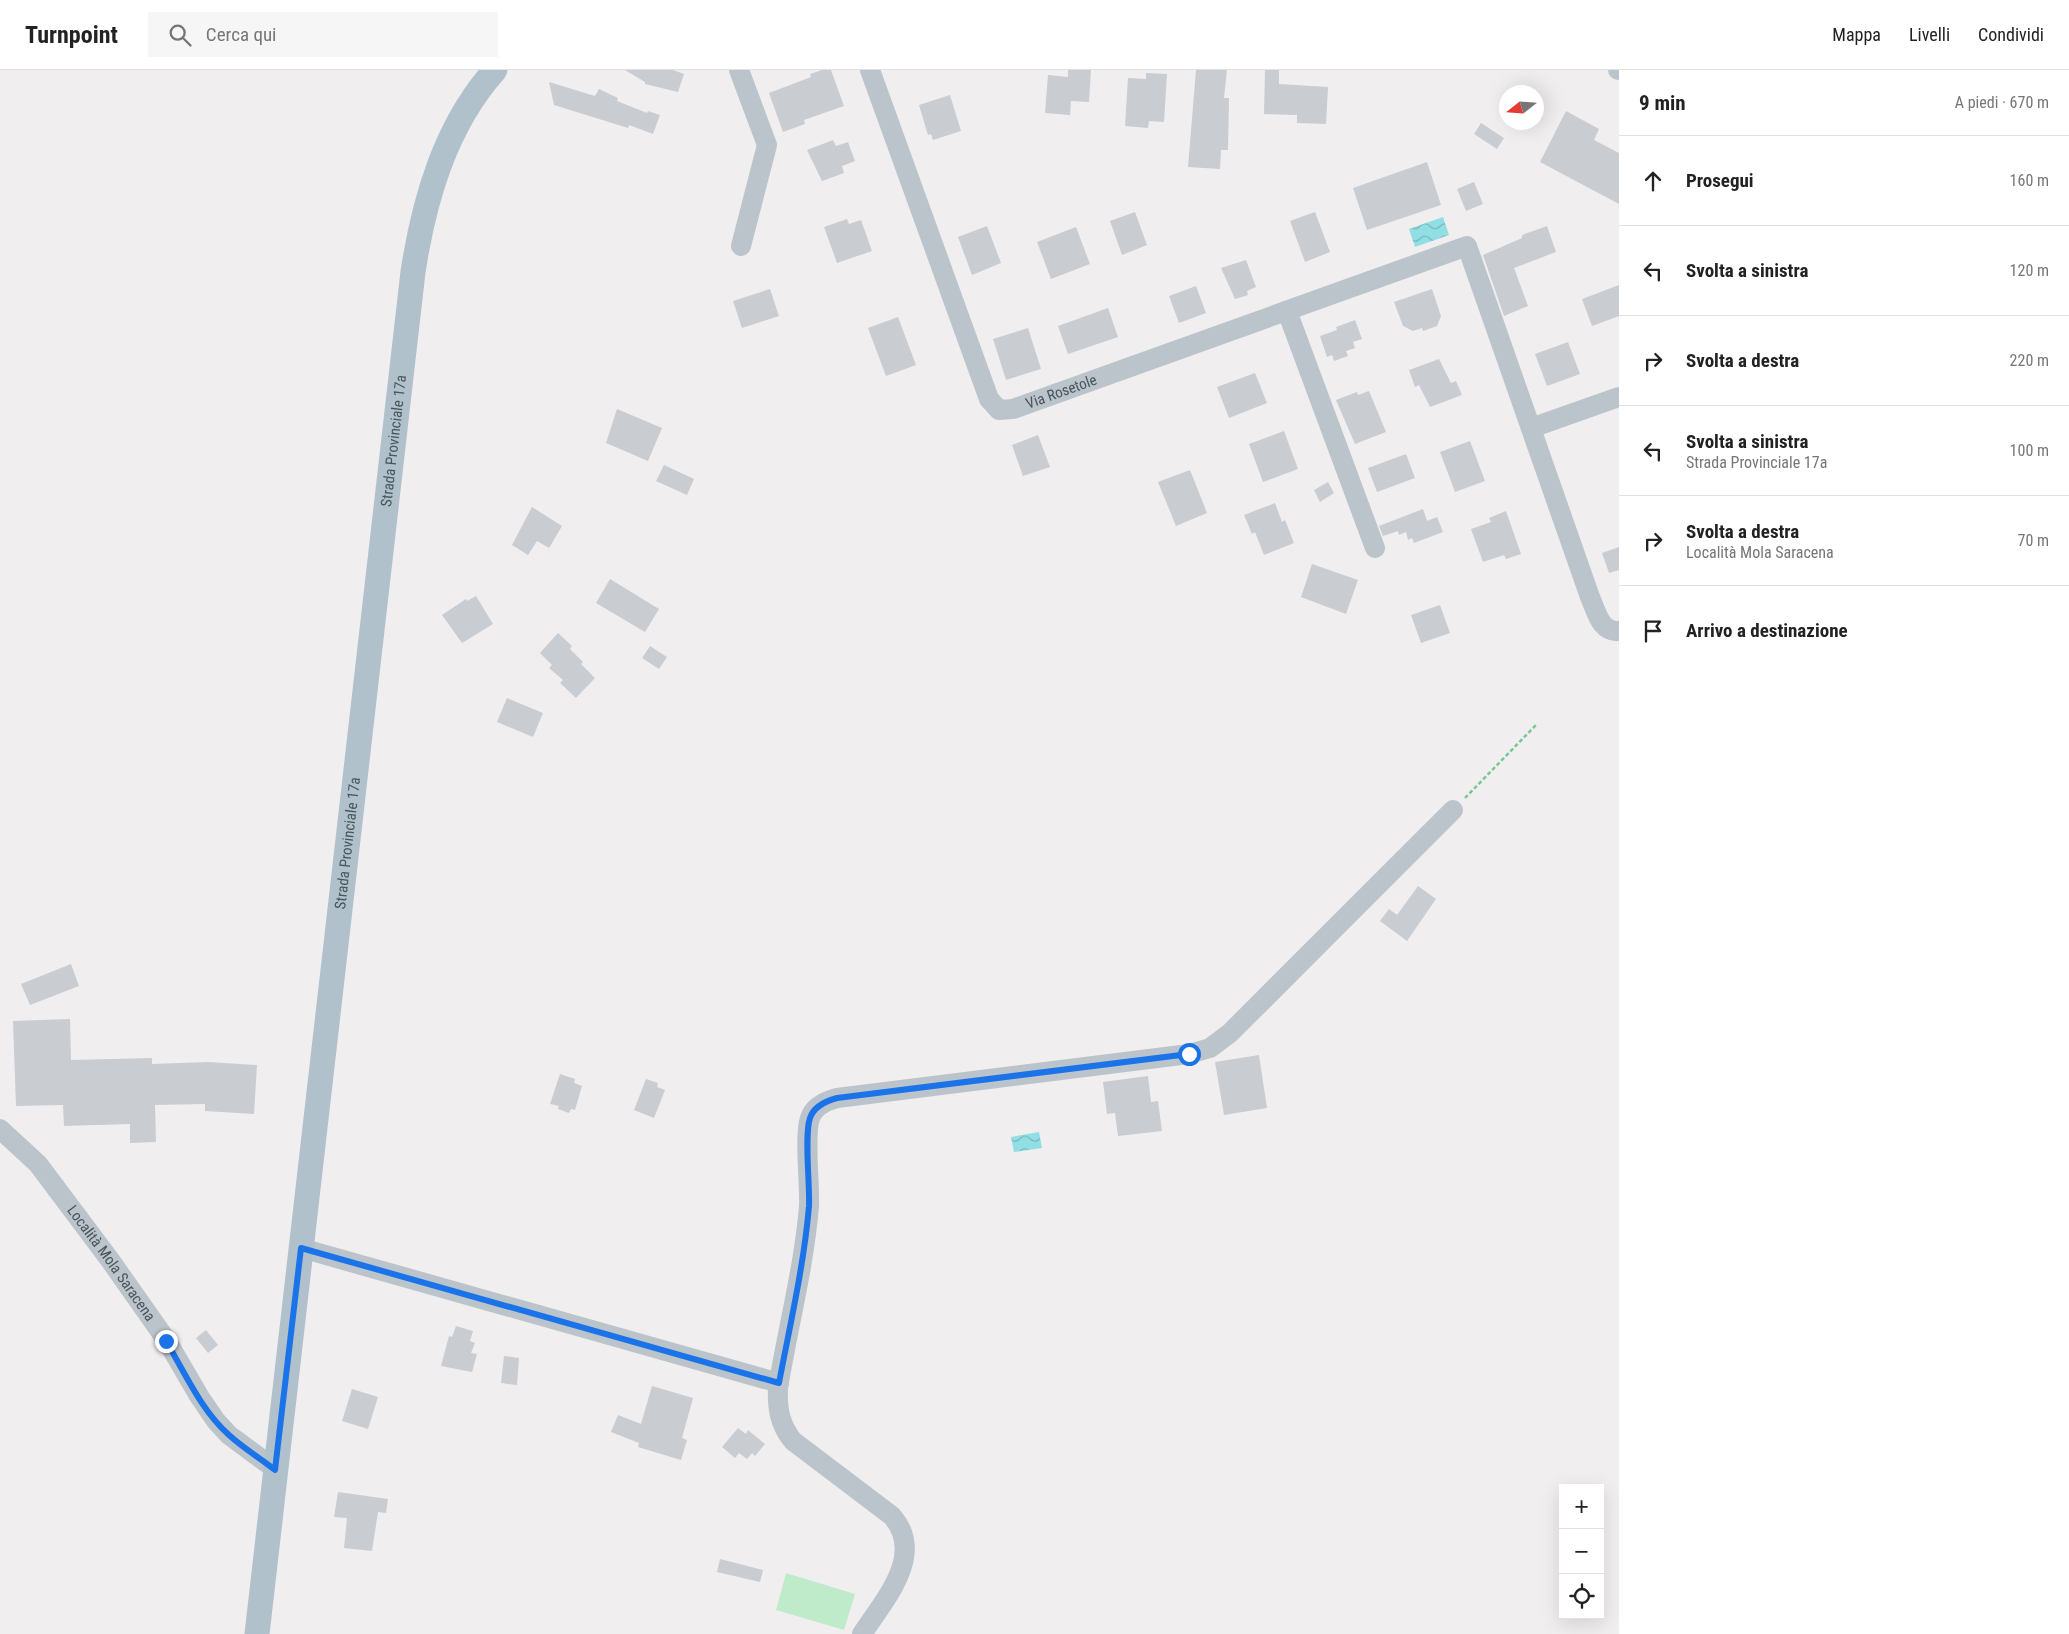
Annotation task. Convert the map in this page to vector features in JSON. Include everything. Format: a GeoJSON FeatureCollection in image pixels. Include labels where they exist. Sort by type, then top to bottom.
{"type":"FeatureCollection","features":[{"type":"Feature","properties":{"kind":"main road","name":"Strada Provinciale 17a"},"geometry":{"type":"LineString","coordinates":[[257,1634],[416,251],[428,196],[448,143],[473,100],[495,70]]}},
{"type":"Feature","properties":{"kind":"street"},"geometry":{"type":"LineString","coordinates":[[739,70],[767,145],[742,246]]}},
{"type":"Feature","properties":{"kind":"street","name":"Via Rosetole"},"geometry":{"type":"LineString","coordinates":[[870,70],[989,399],[999,410],[1013,409],[1467,246],[1531,428]]}},
{"type":"Feature","properties":{"kind":"street"},"geometry":{"type":"LineString","coordinates":[[1287,311],[1375,548]]}},
{"type":"Feature","properties":{"kind":"street"},"geometry":{"type":"LineString","coordinates":[[1619,397],[1531,428],[1600,619],[1608,629],[1619,631]]}},
{"type":"Feature","properties":{"kind":"street"},"geometry":{"type":"LineString","coordinates":[[862,1634],[900,1574],[906,1556],[906,1541],[892,1516],[794,1441],[780,1417],[777,1399],[807,1222],[810,1184],[809,1122],[814,1110],[821,1104],[837,1098],[1189,1054],[1210,1048],[1230,1033],[1453,810]]}},
{"type":"Feature","properties":{"kind":"street","name":"Località Mola Saracena"},"geometry":{"type":"LineString","coordinates":[[0,1129],[38,1164],[110,1260],[162,1335],[216,1421],[229,1435],[275,1470]]}},
{"type":"Feature","properties":{"kind":"street"},"geometry":{"type":"LineString","coordinates":[[301,1248],[779,1383]]}},
{"type":"Feature","properties":{"kind":"path"},"geometry":{"type":"LineString","coordinates":[[1453,810],[1536,725]]}},
{"type":"Feature","properties":{"kind":"green space"},"geometry":{"type":"Polygon","coordinates":[[[786,1573],[855,1594],[844,1630],[776,1610],[786,1573]]]}},
{"type":"Feature","properties":{"kind":"water"},"geometry":{"type":"Polygon","coordinates":[[[1443,217],[1449,235],[1415,247],[1409,229],[1443,217]]]}},
{"type":"Feature","properties":{"kind":"water"},"geometry":{"type":"Polygon","coordinates":[[[1039,1132],[1042,1148],[1014,1152],[1011,1137],[1039,1132]]]}},
{"type":"Feature","properties":{"kind":"building"},"geometry":{"type":"Polygon","coordinates":[[[625,70],[673,70],[684,74],[678,92],[645,84],[645,82],[625,70]]]}},
{"type":"Feature","properties":{"kind":"building"},"geometry":{"type":"Polygon","coordinates":[[[822,70],[831,70],[844,106],[804,120],[805,124],[783,132],[769,93],[811,77],[810,74],[822,70]]]}},
{"type":"Feature","properties":{"kind":"building"},"geometry":{"type":"Polygon","coordinates":[[[1068,70],[1091,70],[1089,102],[1071,101],[1070,115],[1045,113],[1048,75],[1068,77],[1068,70]]]}},
{"type":"Feature","properties":{"kind":"building"},"geometry":{"type":"Polygon","coordinates":[[[1196,70],[1227,70],[1224,98],[1229,98],[1228,150],[1221,150],[1220,169],[1188,167],[1196,70]]]}},
{"type":"Feature","properties":{"kind":"building"},"geometry":{"type":"Polygon","coordinates":[[[1265,70],[1279,70],[1279,84],[1328,87],[1326,124],[1297,123],[1297,115],[1264,114],[1265,70]]]}},
{"type":"Feature","properties":{"kind":"building"},"geometry":{"type":"Polygon","coordinates":[[[1146,73],[1167,74],[1164,122],[1149,121],[1148,128],[1125,126],[1128,78],[1146,79],[1146,73]]]}},
{"type":"Feature","properties":{"kind":"building"},"geometry":{"type":"Polygon","coordinates":[[[549,82],[595,96],[599,89],[618,98],[617,101],[647,113],[648,111],[660,115],[653,134],[629,125],[628,128],[554,105],[549,82]]]}},
{"type":"Feature","properties":{"kind":"building"},"geometry":{"type":"Polygon","coordinates":[[[950,95],[961,131],[933,140],[931,134],[928,135],[919,105],[950,95]]]}},
{"type":"Feature","properties":{"kind":"building"},"geometry":{"type":"Polygon","coordinates":[[[1566,111],[1599,129],[1594,140],[1619,153],[1619,204],[1540,162],[1566,111]]]}},
{"type":"Feature","properties":{"kind":"building"},"geometry":{"type":"Polygon","coordinates":[[[1481,123],[1504,138],[1497,149],[1474,134],[1481,123]]]}},
{"type":"Feature","properties":{"kind":"building"},"geometry":{"type":"Polygon","coordinates":[[[833,140],[836,146],[848,142],[855,161],[842,166],[844,173],[822,181],[807,150],[833,140]]]}},
{"type":"Feature","properties":{"kind":"building"},"geometry":{"type":"Polygon","coordinates":[[[1427,162],[1441,205],[1367,230],[1353,188],[1427,162]]]}},
{"type":"Feature","properties":{"kind":"building"},"geometry":{"type":"Polygon","coordinates":[[[1474,182],[1483,204],[1466,211],[1457,189],[1474,182]]]}},
{"type":"Feature","properties":{"kind":"building"},"geometry":{"type":"Polygon","coordinates":[[[1135,212],[1147,245],[1122,255],[1110,221],[1135,212]]]}},
{"type":"Feature","properties":{"kind":"building"},"geometry":{"type":"Polygon","coordinates":[[[1315,212],[1330,252],[1305,262],[1290,221],[1315,212]]]}},
{"type":"Feature","properties":{"kind":"building"},"geometry":{"type":"Polygon","coordinates":[[[847,219],[849,224],[861,220],[872,251],[837,263],[824,227],[847,219]]]}},
{"type":"Feature","properties":{"kind":"building"},"geometry":{"type":"Polygon","coordinates":[[[987,226],[1001,263],[972,275],[958,237],[987,226]]]}},
{"type":"Feature","properties":{"kind":"building"},"geometry":{"type":"Polygon","coordinates":[[[1547,226],[1556,252],[1514,268],[1528,306],[1504,316],[1483,255],[1522,238],[1522,235],[1547,226]]]}},
{"type":"Feature","properties":{"kind":"building"},"geometry":{"type":"Polygon","coordinates":[[[1076,227],[1090,264],[1051,279],[1037,242],[1076,227]]]}},
{"type":"Feature","properties":{"kind":"building"},"geometry":{"type":"Polygon","coordinates":[[[1246,260],[1256,287],[1247,291],[1248,295],[1235,299],[1221,268],[1246,260]]]}},
{"type":"Feature","properties":{"kind":"building"},"geometry":{"type":"Polygon","coordinates":[[[1619,285],[1619,316],[1592,326],[1582,299],[1619,285]]]}},
{"type":"Feature","properties":{"kind":"building"},"geometry":{"type":"Polygon","coordinates":[[[1196,286],[1206,313],[1179,323],[1169,296],[1196,286]]]}},
{"type":"Feature","properties":{"kind":"building"},"geometry":{"type":"Polygon","coordinates":[[[770,289],[779,316],[742,328],[733,301],[770,289]]]}},
{"type":"Feature","properties":{"kind":"building"},"geometry":{"type":"Polygon","coordinates":[[[1432,289],[1441,316],[1437,326],[1423,331],[1422,328],[1413,331],[1403,326],[1394,302],[1432,289]]]}},
{"type":"Feature","properties":{"kind":"building"},"geometry":{"type":"Polygon","coordinates":[[[1108,308],[1118,337],[1068,354],[1058,326],[1108,308]]]}},
{"type":"Feature","properties":{"kind":"building"},"geometry":{"type":"Polygon","coordinates":[[[898,317],[916,365],[886,376],[868,328],[898,317]]]}},
{"type":"Feature","properties":{"kind":"building"},"geometry":{"type":"Polygon","coordinates":[[[1355,320],[1362,339],[1353,342],[1355,348],[1346,351],[1348,356],[1334,361],[1332,355],[1327,357],[1320,336],[1337,330],[1336,327],[1355,320]]]}},
{"type":"Feature","properties":{"kind":"building"},"geometry":{"type":"Polygon","coordinates":[[[1028,328],[1041,369],[1006,380],[993,339],[1028,328]]]}},
{"type":"Feature","properties":{"kind":"building"},"geometry":{"type":"Polygon","coordinates":[[[1568,342],[1580,374],[1547,386],[1535,354],[1568,342]]]}},
{"type":"Feature","properties":{"kind":"building"},"geometry":{"type":"Polygon","coordinates":[[[1439,359],[1451,383],[1456,381],[1462,395],[1430,407],[1419,385],[1415,387],[1409,370],[1439,359]]]}},
{"type":"Feature","properties":{"kind":"building"},"geometry":{"type":"Polygon","coordinates":[[[1255,373],[1267,403],[1229,418],[1217,387],[1255,373]]]}},
{"type":"Feature","properties":{"kind":"building"},"geometry":{"type":"Polygon","coordinates":[[[1369,391],[1386,432],[1355,444],[1336,400],[1357,392],[1358,395],[1369,391]]]}},
{"type":"Feature","properties":{"kind":"building"},"geometry":{"type":"Polygon","coordinates":[[[617,409],[662,428],[648,461],[606,443],[617,409]]]}},
{"type":"Feature","properties":{"kind":"building"},"geometry":{"type":"Polygon","coordinates":[[[1284,431],[1298,469],[1263,482],[1249,444],[1284,431]]]}},
{"type":"Feature","properties":{"kind":"building"},"geometry":{"type":"Polygon","coordinates":[[[1038,435],[1050,467],[1023,476],[1012,445],[1038,435]]]}},
{"type":"Feature","properties":{"kind":"building"},"geometry":{"type":"Polygon","coordinates":[[[1470,441],[1485,481],[1455,492],[1440,452],[1470,441]]]}},
{"type":"Feature","properties":{"kind":"building"},"geometry":{"type":"Polygon","coordinates":[[[1406,454],[1415,478],[1377,492],[1368,468],[1406,454]]]}},
{"type":"Feature","properties":{"kind":"building"},"geometry":{"type":"Polygon","coordinates":[[[664,465],[694,479],[687,495],[656,481],[664,465]]]}},
{"type":"Feature","properties":{"kind":"building"},"geometry":{"type":"Polygon","coordinates":[[[1190,470],[1207,513],[1176,526],[1158,482],[1190,470]]]}},
{"type":"Feature","properties":{"kind":"building"},"geometry":{"type":"Polygon","coordinates":[[[1328,482],[1334,493],[1320,502],[1314,490],[1328,482]]]}},
{"type":"Feature","properties":{"kind":"building"},"geometry":{"type":"Polygon","coordinates":[[[1275,503],[1282,522],[1285,520],[1294,543],[1264,555],[1255,532],[1252,534],[1244,515],[1275,503]]]}},
{"type":"Feature","properties":{"kind":"building"},"geometry":{"type":"Polygon","coordinates":[[[532,507],[562,526],[549,548],[537,541],[528,555],[512,545],[532,507]]]}},
{"type":"Feature","properties":{"kind":"building"},"geometry":{"type":"Polygon","coordinates":[[[1423,509],[1427,521],[1437,517],[1443,532],[1414,543],[1412,538],[1408,540],[1406,532],[1399,535],[1398,531],[1383,536],[1379,526],[1423,509]]]}},
{"type":"Feature","properties":{"kind":"building"},"geometry":{"type":"Polygon","coordinates":[[[1506,511],[1521,554],[1506,559],[1504,555],[1483,562],[1471,529],[1491,522],[1489,518],[1506,511]]]}},
{"type":"Feature","properties":{"kind":"building"},"geometry":{"type":"Polygon","coordinates":[[[1619,547],[1619,570],[1609,573],[1602,553],[1619,547]]]}},
{"type":"Feature","properties":{"kind":"building"},"geometry":{"type":"Polygon","coordinates":[[[1312,564],[1358,580],[1346,614],[1301,597],[1312,564]]]}},
{"type":"Feature","properties":{"kind":"building"},"geometry":{"type":"Polygon","coordinates":[[[610,579],[659,609],[645,632],[596,603],[610,579]]]}},
{"type":"Feature","properties":{"kind":"building"},"geometry":{"type":"Polygon","coordinates":[[[476,596],[493,624],[462,643],[442,615],[466,599],[467,601],[476,596]]]}},
{"type":"Feature","properties":{"kind":"building"},"geometry":{"type":"Polygon","coordinates":[[[1440,605],[1450,633],[1421,643],[1411,615],[1440,605]]]}},
{"type":"Feature","properties":{"kind":"building"},"geometry":{"type":"Polygon","coordinates":[[[558,633],[572,646],[570,649],[595,678],[576,698],[560,683],[563,680],[549,668],[552,665],[540,653],[558,633]]]}},
{"type":"Feature","properties":{"kind":"building"},"geometry":{"type":"Polygon","coordinates":[[[650,646],[667,657],[659,669],[642,658],[650,646]]]}},
{"type":"Feature","properties":{"kind":"building"},"geometry":{"type":"Polygon","coordinates":[[[507,698],[543,713],[533,737],[497,722],[507,698]]]}},
{"type":"Feature","properties":{"kind":"building"},"geometry":{"type":"Polygon","coordinates":[[[1418,886],[1436,899],[1407,941],[1380,921],[1389,909],[1397,915],[1418,886]]]}},
{"type":"Feature","properties":{"kind":"building"},"geometry":{"type":"Polygon","coordinates":[[[71,964],[79,986],[30,1005],[21,984],[71,964]]]}},
{"type":"Feature","properties":{"kind":"building"},"geometry":{"type":"Polygon","coordinates":[[[70,1019],[71,1060],[152,1058],[152,1064],[208,1062],[257,1065],[254,1114],[205,1111],[205,1104],[155,1105],[156,1142],[130,1143],[130,1124],[64,1126],[63,1105],[16,1106],[13,1021],[70,1019]]]}},
{"type":"Feature","properties":{"kind":"building"},"geometry":{"type":"Polygon","coordinates":[[[1259,1055],[1267,1108],[1224,1115],[1215,1062],[1259,1055]]]}},
{"type":"Feature","properties":{"kind":"building"},"geometry":{"type":"Polygon","coordinates":[[[560,1074],[575,1079],[574,1083],[582,1086],[575,1110],[571,1109],[569,1113],[558,1109],[559,1106],[550,1104],[560,1074]]]}},
{"type":"Feature","properties":{"kind":"building"},"geometry":{"type":"Polygon","coordinates":[[[1148,1076],[1151,1102],[1158,1101],[1162,1131],[1118,1136],[1115,1113],[1107,1114],[1103,1082],[1148,1076]]]}},
{"type":"Feature","properties":{"kind":"building"},"geometry":{"type":"Polygon","coordinates":[[[646,1079],[658,1083],[657,1087],[665,1090],[654,1118],[634,1110],[646,1079]]]}},
{"type":"Feature","properties":{"kind":"building"},"geometry":{"type":"Polygon","coordinates":[[[456,1326],[473,1331],[470,1341],[475,1343],[471,1353],[477,1354],[472,1372],[441,1366],[449,1336],[452,1337],[456,1326]]]}},
{"type":"Feature","properties":{"kind":"building"},"geometry":{"type":"Polygon","coordinates":[[[206,1330],[218,1345],[208,1353],[196,1338],[206,1330]]]}},
{"type":"Feature","properties":{"kind":"building"},"geometry":{"type":"Polygon","coordinates":[[[504,1356],[519,1358],[517,1385],[501,1383],[504,1356]]]}},
{"type":"Feature","properties":{"kind":"building"},"geometry":{"type":"Polygon","coordinates":[[[652,1386],[693,1398],[682,1438],[687,1440],[681,1460],[638,1447],[639,1443],[611,1432],[618,1415],[641,1424],[652,1386]]]}},
{"type":"Feature","properties":{"kind":"building"},"geometry":{"type":"Polygon","coordinates":[[[352,1389],[378,1397],[368,1429],[342,1421],[352,1389]]]}},
{"type":"Feature","properties":{"kind":"building"},"geometry":{"type":"Polygon","coordinates":[[[738,1428],[746,1434],[748,1430],[765,1444],[755,1456],[752,1453],[747,1459],[739,1453],[735,1458],[722,1447],[738,1428]]]}},
{"type":"Feature","properties":{"kind":"building"},"geometry":{"type":"Polygon","coordinates":[[[338,1492],[388,1499],[386,1513],[378,1512],[372,1551],[344,1548],[347,1518],[334,1517],[338,1492]]]}},
{"type":"Feature","properties":{"kind":"building"},"geometry":{"type":"Polygon","coordinates":[[[720,1559],[763,1570],[760,1582],[717,1572],[720,1559]]]}},
{"type":"Feature","properties":{"kind":"route"},"geometry":{"type":"LineString","coordinates":[[166,1341],[216,1421],[229,1435],[275,1470],[301,1248],[779,1383],[807,1222],[810,1184],[809,1122],[814,1110],[821,1104],[837,1098],[1189,1054]]}}]}
